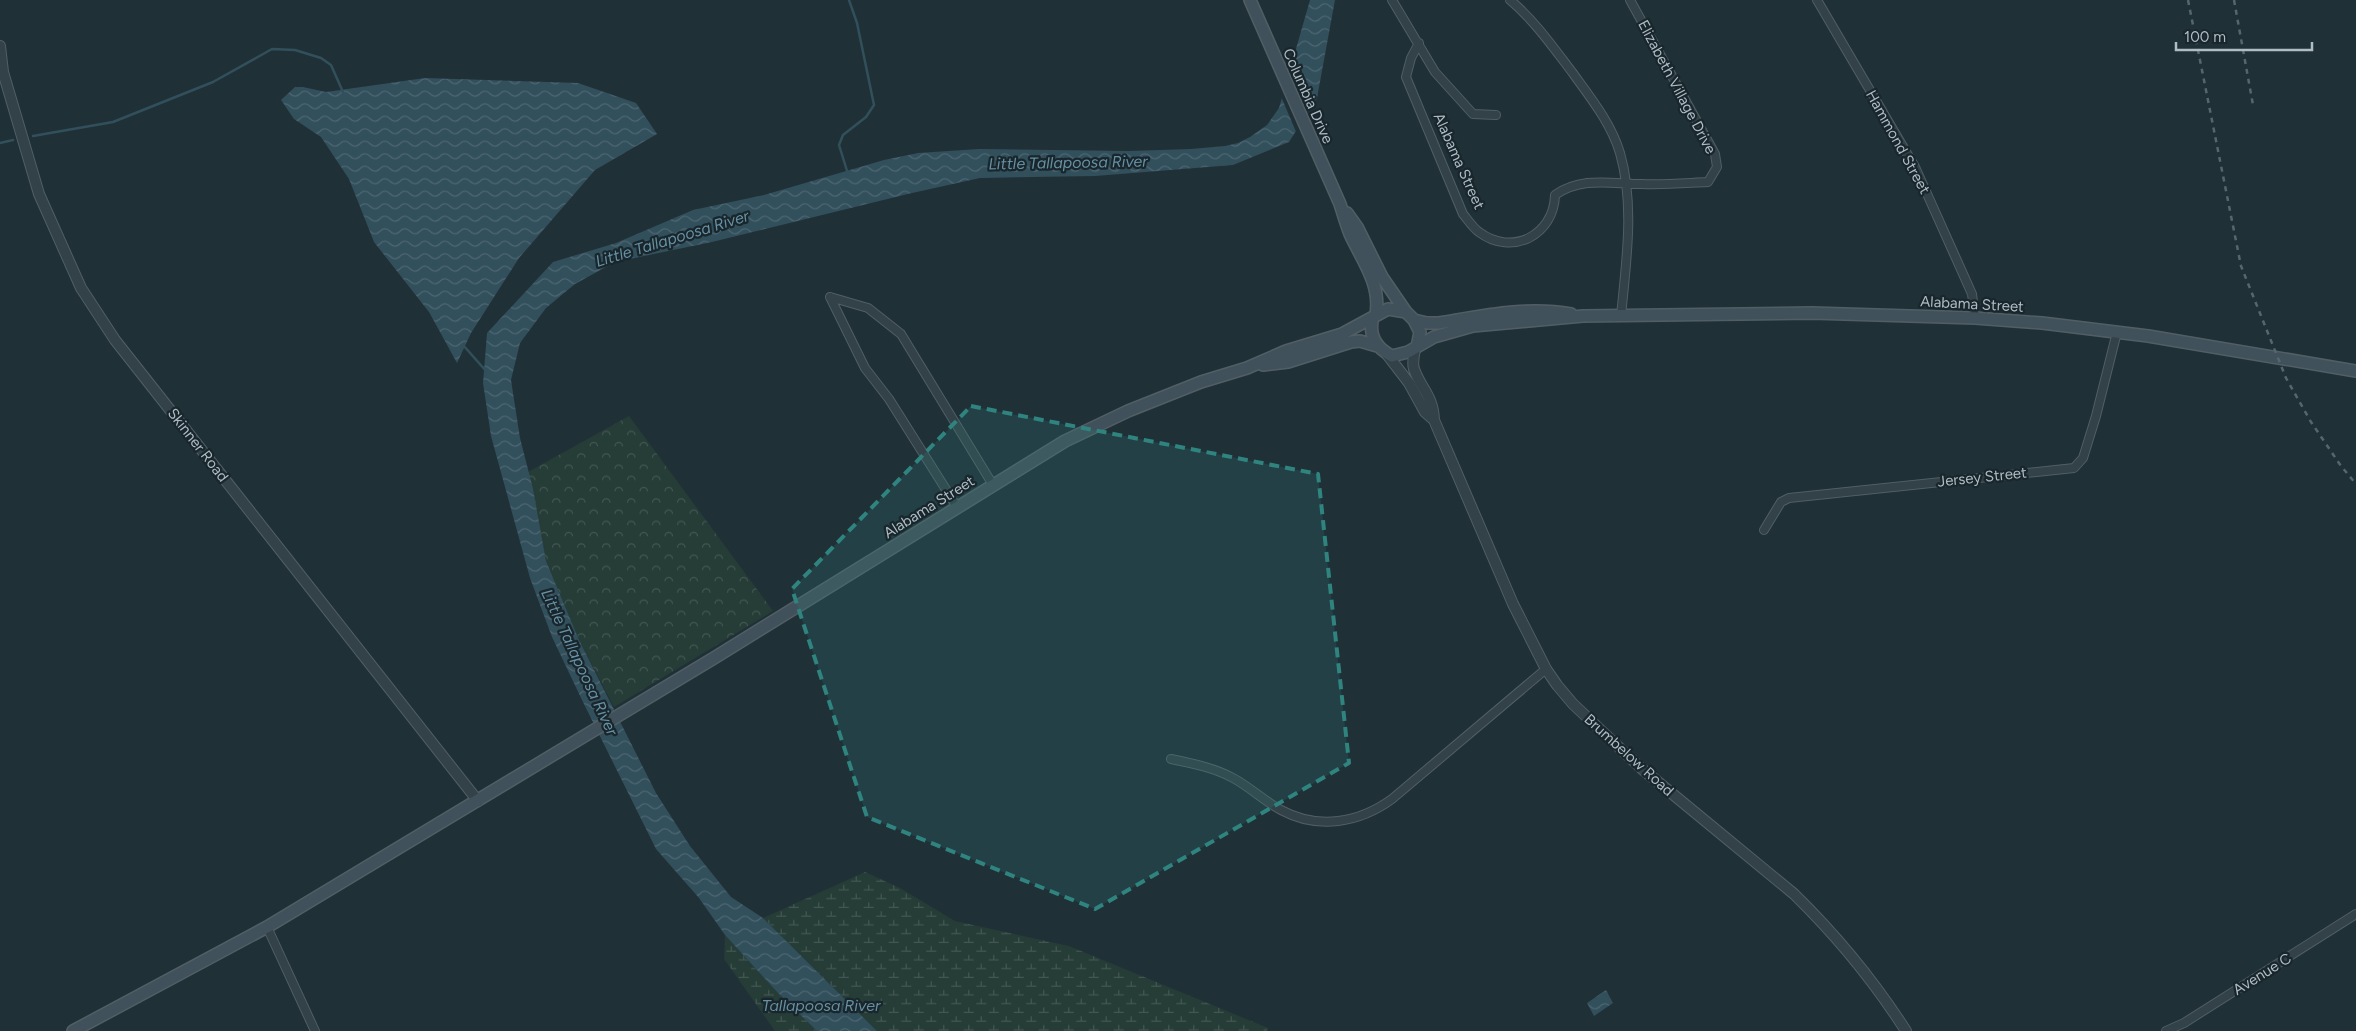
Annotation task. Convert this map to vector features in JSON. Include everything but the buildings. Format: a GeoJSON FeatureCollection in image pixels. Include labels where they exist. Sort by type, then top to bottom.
{"type":"FeatureCollection","features":[{"type":"Feature","properties":{"kind":"main road","name":"Columbia Drive"},"geometry":{"type":"LineString","coordinates":[[1250,0],[1340,204],[1349,231],[1376,286],[1377,302],[1374,316]]}},
{"type":"Feature","properties":{"kind":"main road","name":"Columbia Drive"},"geometry":{"type":"LineString","coordinates":[[1340,204],[1356,227],[1382,277],[1410,316]]}},
{"type":"Feature","properties":{"kind":"main road"},"geometry":{"type":"LineString","coordinates":[[1388,309],[1410,316],[1420,332],[1416,348],[1396,356],[1382,349],[1370,331],[1374,316],[1388,309]]}},
{"type":"Feature","properties":{"kind":"main road","name":"Alabama Street"},"geometry":{"type":"LineString","coordinates":[[1410,316],[1427,324],[1523,311],[1555,311],[1583,316]]}},
{"type":"Feature","properties":{"kind":"main road","name":"Alabama Street"},"geometry":{"type":"LineString","coordinates":[[1416,348],[1434,337],[1473,326],[1583,316],[1806,313],[1974,318],[2117,332],[2356,371]]}},
{"type":"Feature","properties":{"kind":"main road","name":"Alabama Street"},"geometry":{"type":"LineString","coordinates":[[73,1031],[267,927],[478,801],[642,699],[714,658],[1065,441],[1116,417],[1201,382],[1246,368],[1286,351],[1342,334],[1374,316]]}},
{"type":"Feature","properties":{"kind":"main road","name":"Alabama Street"},"geometry":{"type":"LineString","coordinates":[[1246,368],[1288,362],[1351,342],[1360,341],[1382,349]]}},
{"type":"Feature","properties":{"kind":"street"},"geometry":{"type":"LineString","coordinates":[[1392,0],[1435,72],[1473,114],[1496,115]]}},
{"type":"Feature","properties":{"kind":"street"},"geometry":{"type":"LineString","coordinates":[[1510,0],[1558,54],[1604,116],[1620,152],[1626,183],[1628,216],[1621,316]]}},
{"type":"Feature","properties":{"kind":"street","name":"Elizabeth Village Drive"},"geometry":{"type":"LineString","coordinates":[[1626,183],[1708,182],[1717,167],[1715,154],[1630,0]]}},
{"type":"Feature","properties":{"kind":"street","name":"Hammond Street"},"geometry":{"type":"LineString","coordinates":[[1817,0],[1916,169],[1972,294],[1974,318]]}},
{"type":"Feature","properties":{"kind":"street","name":"Alabama Street"},"geometry":{"type":"LineString","coordinates":[[1419,43],[1411,58],[1406,77],[1463,214],[1478,232],[1490,238],[1503,241],[1518,242],[1532,238],[1544,229],[1555,206],[1556,195],[1567,187],[1591,182],[1626,183]]}},
{"type":"Feature","properties":{"kind":"street","name":"Skinner Road"},"geometry":{"type":"LineString","coordinates":[[0,46],[3,72],[39,194],[81,288],[115,340],[478,801]]}},
{"type":"Feature","properties":{"kind":"street"},"geometry":{"type":"LineString","coordinates":[[957,507],[866,368],[830,297],[868,308],[901,334],[993,484]]}},
{"type":"Feature","properties":{"kind":"street","name":"Jersey Street"},"geometry":{"type":"LineString","coordinates":[[1764,530],[1781,502],[1789,498],[2074,468],[2083,458],[2096,416],[2117,332]]}},
{"type":"Feature","properties":{"kind":"street","name":"Brumbelow Road"},"geometry":{"type":"LineString","coordinates":[[1416,348],[1413,367],[1434,407],[1434,420],[1514,604],[1546,669],[1573,704],[1641,768],[1794,894],[1810,910],[1873,982],[1906,1031]]}},
{"type":"Feature","properties":{"kind":"street","name":"Brumbelow Road"},"geometry":{"type":"LineString","coordinates":[[1382,349],[1409,383],[1425,412],[1434,420]]}},
{"type":"Feature","properties":{"kind":"street"},"geometry":{"type":"LineString","coordinates":[[1171,759],[1194,764],[1232,777],[1281,810],[1294,816],[1324,822],[1356,818],[1372,812],[1392,799],[1546,669]]}},
{"type":"Feature","properties":{"kind":"street","name":"Avenue C"},"geometry":{"type":"LineString","coordinates":[[2166,1031],[2199,1013],[2356,914]]}},
{"type":"Feature","properties":{"kind":"street"},"geometry":{"type":"LineString","coordinates":[[267,927],[315,1031]]}},
{"type":"Feature","properties":{"kind":"highlighted area"},"geometry":{"type":"Polygon","coordinates":[[[971,406],[1318,474],[1349,763],[1095,909],[867,817],[792,589],[971,406]]]}},
{"type":"Feature","properties":{"kind":"green space"},"geometry":{"type":"Polygon","coordinates":[[[629,416],[773,611],[614,707],[579,640],[546,561],[528,472],[629,416]]]}},
{"type":"Feature","properties":{"kind":"green space"},"geometry":{"type":"Polygon","coordinates":[[[865,872],[900,888],[955,921],[1069,946],[1268,1028],[1267,1031],[877,1031],[763,918],[865,872]]]}},
{"type":"Feature","properties":{"kind":"green space"},"geometry":{"type":"Polygon","coordinates":[[[725,935],[778,993],[817,1031],[775,1031],[724,959],[725,935]]]}},
{"type":"Feature","properties":{"kind":"water","name":"Tallapoosa River"},"geometry":{"type":"Polygon","coordinates":[[[1310,0],[1335,0],[1317,98],[1289,142],[1233,165],[1095,176],[980,178],[712,242],[615,262],[575,284],[546,308],[520,343],[511,380],[520,438],[533,489],[546,561],[579,640],[656,793],[690,846],[731,897],[763,918],[877,1031],[817,1031],[778,993],[725,935],[699,898],[656,849],[552,637],[530,578],[491,436],[483,383],[487,333],[553,262],[616,243],[693,210],[764,195],[884,160],[918,153],[979,149],[1129,151],[1191,149],[1238,143],[1267,125],[1279,108],[1310,0]]]}},
{"type":"Feature","properties":{"kind":"water"},"geometry":{"type":"Polygon","coordinates":[[[425,78],[578,83],[636,103],[657,134],[595,170],[519,258],[471,333],[457,363],[429,312],[374,242],[349,179],[321,137],[294,119],[281,100],[295,87],[326,92],[425,78]]]}},
{"type":"Feature","properties":{"kind":"water"},"geometry":{"type":"Polygon","coordinates":[[[1606,990],[1613,1003],[1594,1016],[1587,1003],[1606,990]]]}},
{"type":"Feature","properties":{"kind":"pier"},"geometry":{"type":"Polygon","coordinates":[[[1289,64],[1311,112],[1297,134],[1280,94],[1289,64]]]}},
{"type":"Feature","properties":{"kind":"waterway"},"geometry":{"type":"LineString","coordinates":[[848,174],[839,145],[843,135],[866,117],[874,105],[857,23],[849,0]]}},
{"type":"Feature","properties":{"kind":"waterway"},"geometry":{"type":"LineString","coordinates":[[33,136],[113,122],[213,82],[272,49],[295,50],[321,58],[331,65],[343,92]]}},
{"type":"Feature","properties":{"kind":"waterway"},"geometry":{"type":"LineString","coordinates":[[0,143],[13,140]]}},
{"type":"Feature","properties":{"kind":"waterway"},"geometry":{"type":"LineString","coordinates":[[463,345],[486,371]]}},
{"type":"Feature","properties":{"kind":"railway"},"geometry":{"type":"LineString","coordinates":[[2188,0],[2241,266],[2286,378],[2311,422],[2341,466],[2356,484]]}},
{"type":"Feature","properties":{"kind":"railway"},"geometry":{"type":"LineString","coordinates":[[2234,0],[2253,105]]}},
{"type":"Feature","properties":{"kind":"water label","name":"Little Tallapoosa River"},"geometry":{"type":"Point","coordinates":[1068,162]}},
{"type":"Feature","properties":{"kind":"water label","name":"Little Tallapoosa River"},"geometry":{"type":"Point","coordinates":[672,238]}},
{"type":"Feature","properties":{"kind":"water label","name":"Little Tallapoosa River"},"geometry":{"type":"Point","coordinates":[580,662]}}]}
